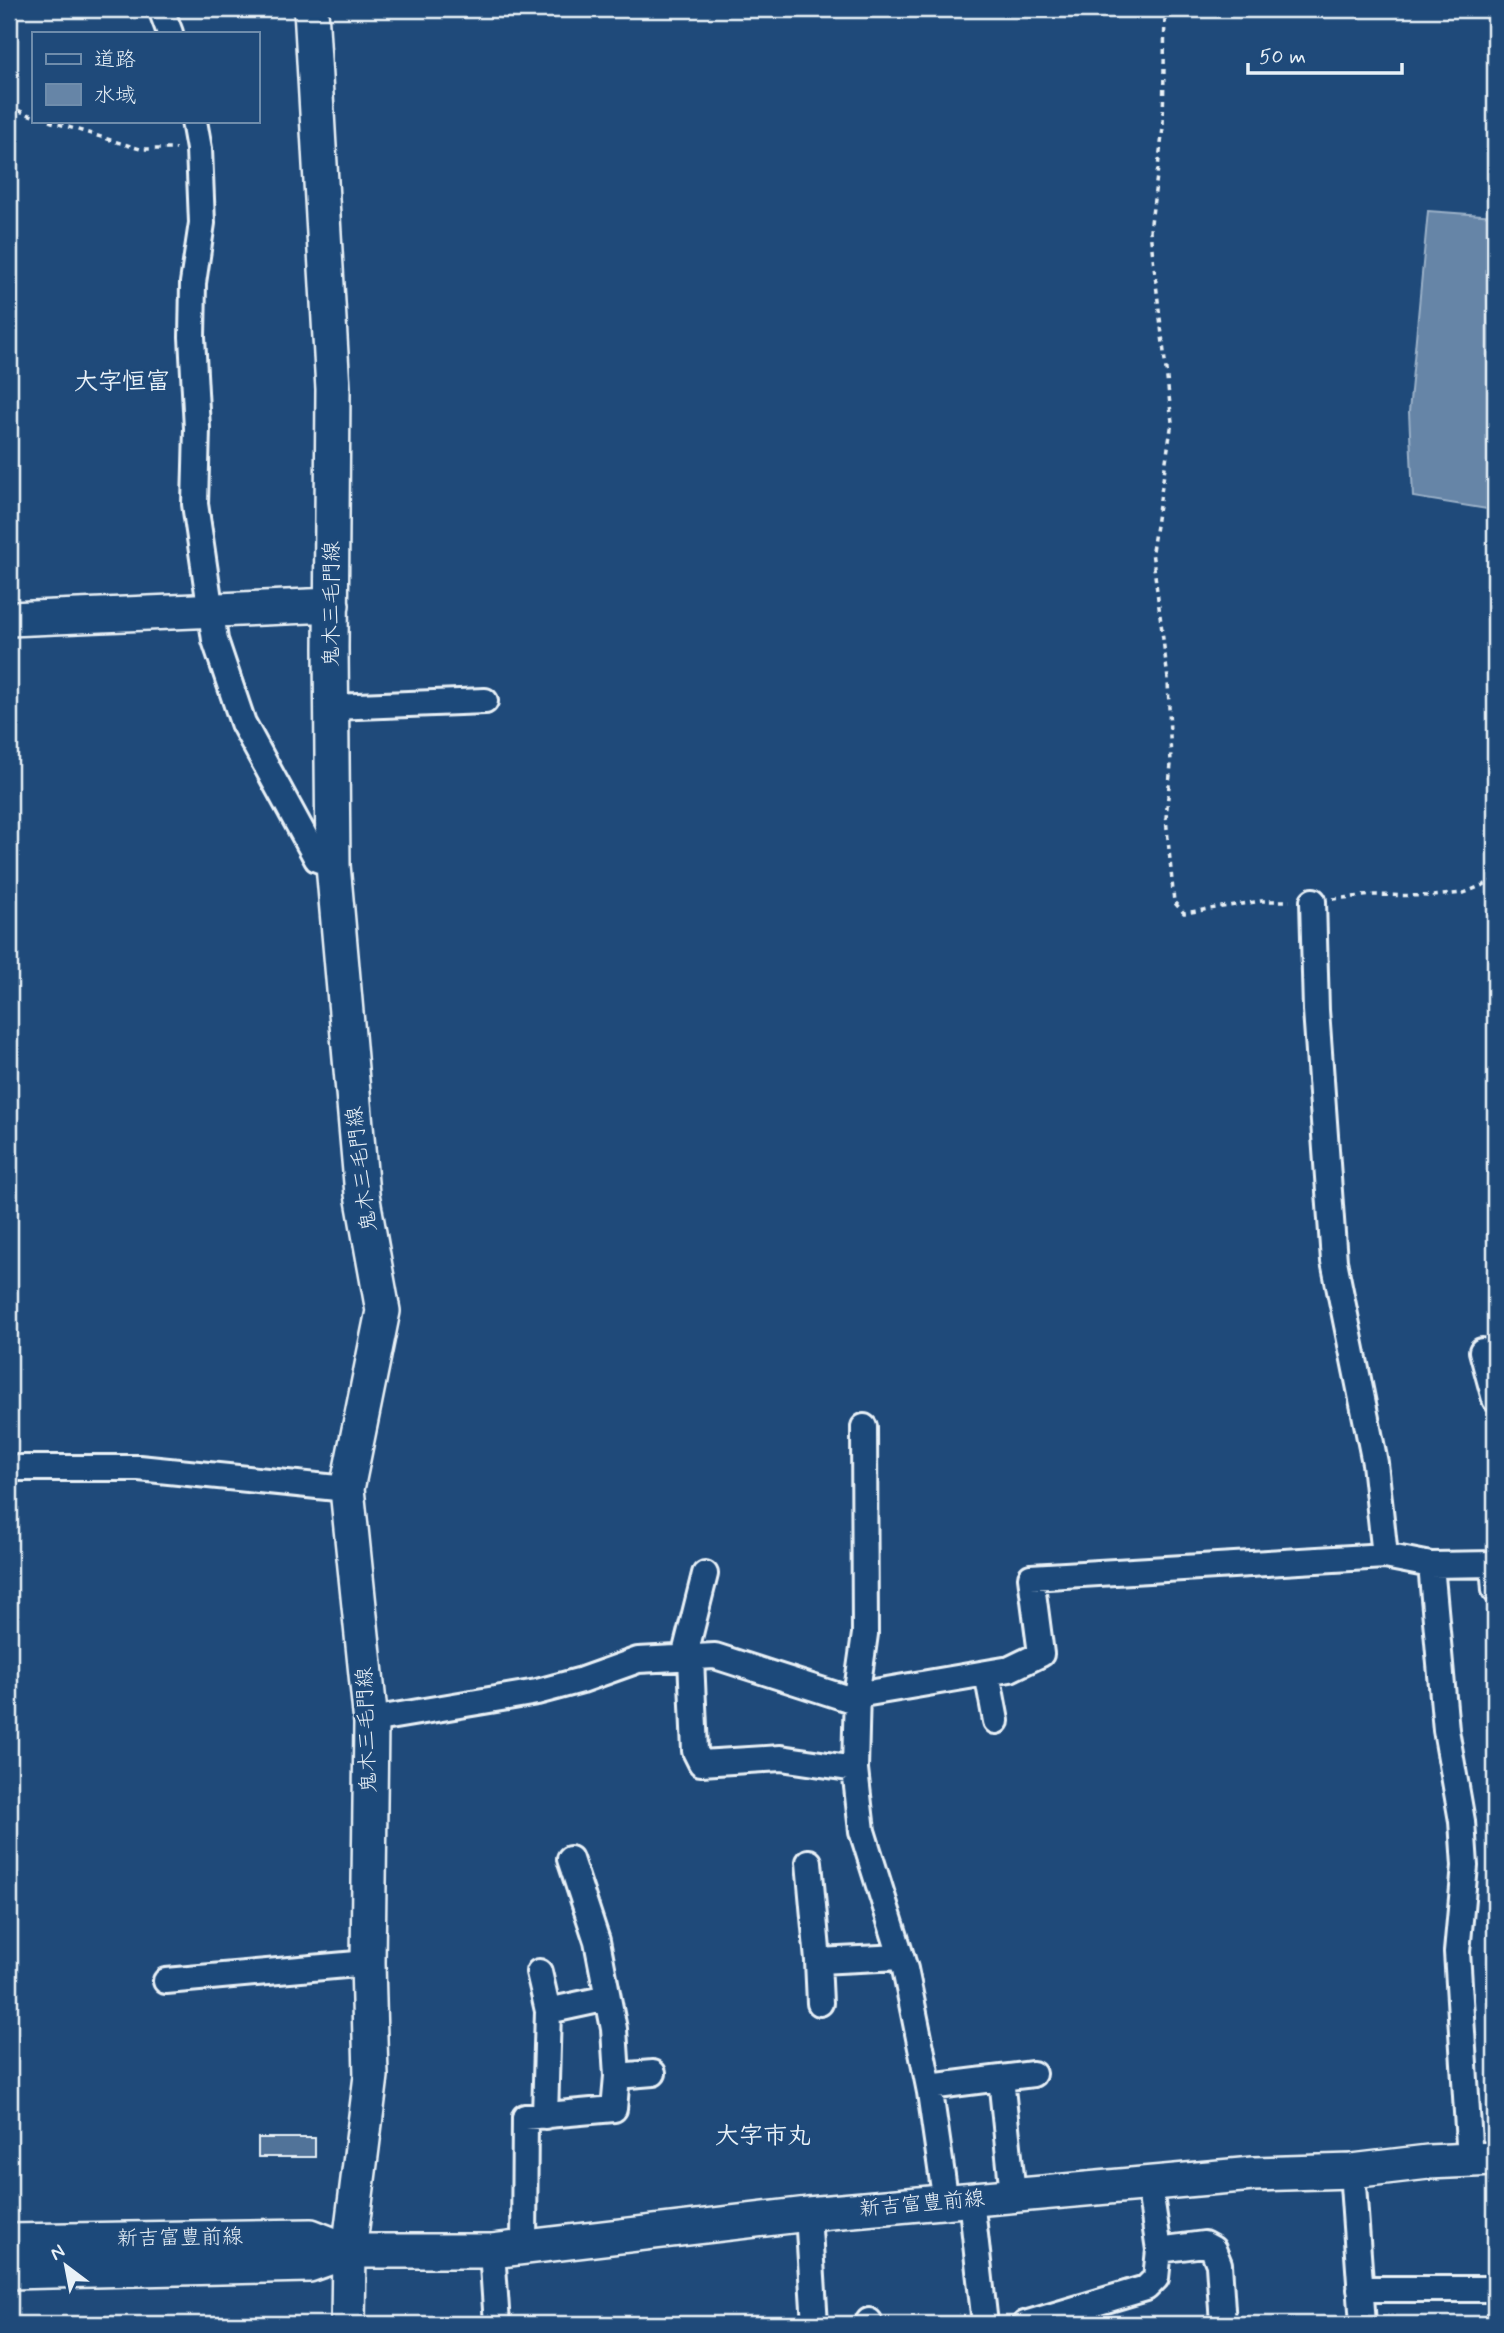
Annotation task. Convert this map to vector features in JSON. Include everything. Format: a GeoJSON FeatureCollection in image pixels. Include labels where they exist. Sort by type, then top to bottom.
{"type":"FeatureCollection","features":[{"type":"Feature","properties":{"kind":"main road","name":"鬼木三毛門線"},"geometry":{"type":"LineString","coordinates":[[311,9],[334,388],[333,865],[362,1194],[383,1311],[347,1489],[371,1720],[371,2076],[349,2251],[348,2324]]}},
{"type":"Feature","properties":{"kind":"main road"},"geometry":{"type":"LineString","coordinates":[[9,619],[332,605]]}},
{"type":"Feature","properties":{"kind":"main road","name":"新吉富豊前線"},"geometry":{"type":"LineString","coordinates":[[9,2272],[309,2265],[349,2251],[492,2251],[808,2214],[1013,2195],[1253,2174],[1352,2171],[1428,2162],[1483,2160]]}},
{"type":"Feature","properties":{"kind":"main road","name":"新吉富豊前線"},"geometry":{"type":"LineString","coordinates":[[9,2241],[311,2236],[349,2251]]}},
{"type":"Feature","properties":{"kind":"street"},"geometry":{"type":"LineString","coordinates":[[161,9],[170,32]]}},
{"type":"Feature","properties":{"kind":"street"},"geometry":{"type":"LineString","coordinates":[[194,122],[199,149],[202,223],[193,283],[192,337],[197,428],[195,504],[215,640],[243,723],[317,859],[333,865]]}},
{"type":"Feature","properties":{"kind":"street"},"geometry":{"type":"LineString","coordinates":[[332,706],[485,701]]}},
{"type":"Feature","properties":{"kind":"street"},"geometry":{"type":"LineString","coordinates":[[1312,901],[1316,1010],[1334,1261],[1375,1462],[1385,1556]]}},
{"type":"Feature","properties":{"kind":"street"},"geometry":{"type":"LineString","coordinates":[[1482,1352],[1495,1399]]}},
{"type":"Feature","properties":{"kind":"street"},"geometry":{"type":"LineString","coordinates":[[864,1427],[865,1634],[858,1699],[855,1769],[862,1831],[901,1957],[985,2324]]}},
{"type":"Feature","properties":{"kind":"street"},"geometry":{"type":"LineString","coordinates":[[9,1468],[139,1468],[347,1489]]}},
{"type":"Feature","properties":{"kind":"street"},"geometry":{"type":"LineString","coordinates":[[371,1720],[537,1692],[582,1680],[638,1660],[715,1656],[858,1699],[1010,1669],[1041,1654],[1031,1577],[1385,1556],[1430,1565],[1494,1564],[1495,1590]]}},
{"type":"Feature","properties":{"kind":"street"},"geometry":{"type":"LineString","coordinates":[[1430,1565],[1446,1730],[1462,1821],[1465,1866],[1457,1952],[1483,2160]]}},
{"type":"Feature","properties":{"kind":"street"},"geometry":{"type":"LineString","coordinates":[[705,1574],[688,1658],[695,1751],[701,1763],[781,1758],[855,1769]]}},
{"type":"Feature","properties":{"kind":"street"},"geometry":{"type":"LineString","coordinates":[[986,1673],[996,1721]]}},
{"type":"Feature","properties":{"kind":"street"},"geometry":{"type":"LineString","coordinates":[[524,2247],[526,2117],[614,2109],[617,2076],[614,2029],[597,1941],[570,1859]]}},
{"type":"Feature","properties":{"kind":"street"},"geometry":{"type":"LineString","coordinates":[[809,1862],[820,2003]]}},
{"type":"Feature","properties":{"kind":"street"},"geometry":{"type":"LineString","coordinates":[[818,1961],[901,1957]]}},
{"type":"Feature","properties":{"kind":"street"},"geometry":{"type":"LineString","coordinates":[[166,1981],[369,1963]]}},
{"type":"Feature","properties":{"kind":"street"},"geometry":{"type":"LineString","coordinates":[[539,1972],[548,2011],[545,2116]]}},
{"type":"Feature","properties":{"kind":"street"},"geometry":{"type":"LineString","coordinates":[[548,2011],[608,1998]]}},
{"type":"Feature","properties":{"kind":"street"},"geometry":{"type":"LineString","coordinates":[[617,2076],[653,2073]]}},
{"type":"Feature","properties":{"kind":"street"},"geometry":{"type":"LineString","coordinates":[[929,2087],[1033,2074]]}},
{"type":"Feature","properties":{"kind":"street"},"geometry":{"type":"LineString","coordinates":[[1001,2078],[1013,2195]]}},
{"type":"Feature","properties":{"kind":"street"},"geometry":{"type":"LineString","coordinates":[[1352,2171],[1363,2324]]}},
{"type":"Feature","properties":{"kind":"street"},"geometry":{"type":"LineString","coordinates":[[1024,2324],[1146,2288],[1156,2278],[1159,2250],[1149,2183]]}},
{"type":"Feature","properties":{"kind":"street"},"geometry":{"type":"LineString","coordinates":[[808,2214],[815,2324]]}},
{"type":"Feature","properties":{"kind":"street"},"geometry":{"type":"LineString","coordinates":[[1159,2250],[1204,2244],[1213,2249],[1219,2264],[1223,2324]]}},
{"type":"Feature","properties":{"kind":"street"},"geometry":{"type":"LineString","coordinates":[[492,2251],[497,2324]]}},
{"type":"Feature","properties":{"kind":"street"},"geometry":{"type":"LineString","coordinates":[[1360,2289],[1495,2288]]}},
{"type":"Feature","properties":{"kind":"path"},"geometry":{"type":"LineString","coordinates":[[1165,9],[1163,128],[1150,231],[1172,422],[1152,551],[1168,678],[1171,764],[1166,818],[1174,902],[1184,913],[1261,901],[1464,893],[1495,880]]}},
{"type":"Feature","properties":{"kind":"path"},"geometry":{"type":"LineString","coordinates":[[9,107],[32,116]]}},
{"type":"Feature","properties":{"kind":"path"},"geometry":{"type":"LineString","coordinates":[[51,122],[140,149],[199,149]]}},
{"type":"Feature","properties":{"kind":"water"},"geometry":{"type":"Polygon","coordinates":[[[1428,211],[1495,216],[1495,508],[1413,497],[1409,412],[1428,211]]]}},
{"type":"Feature","properties":{"kind":"building"},"geometry":{"type":"Polygon","coordinates":[[[258,2138],[315,2138],[315,2157],[258,2157],[258,2138]]]}},
{"type":"Feature","properties":{"kind":"district","name":"大字恒富"},"geometry":{"type":"Point","coordinates":[122,382]}},
{"type":"Feature","properties":{"kind":"district","name":"大字市丸"},"geometry":{"type":"Point","coordinates":[763,2136]}}]}
